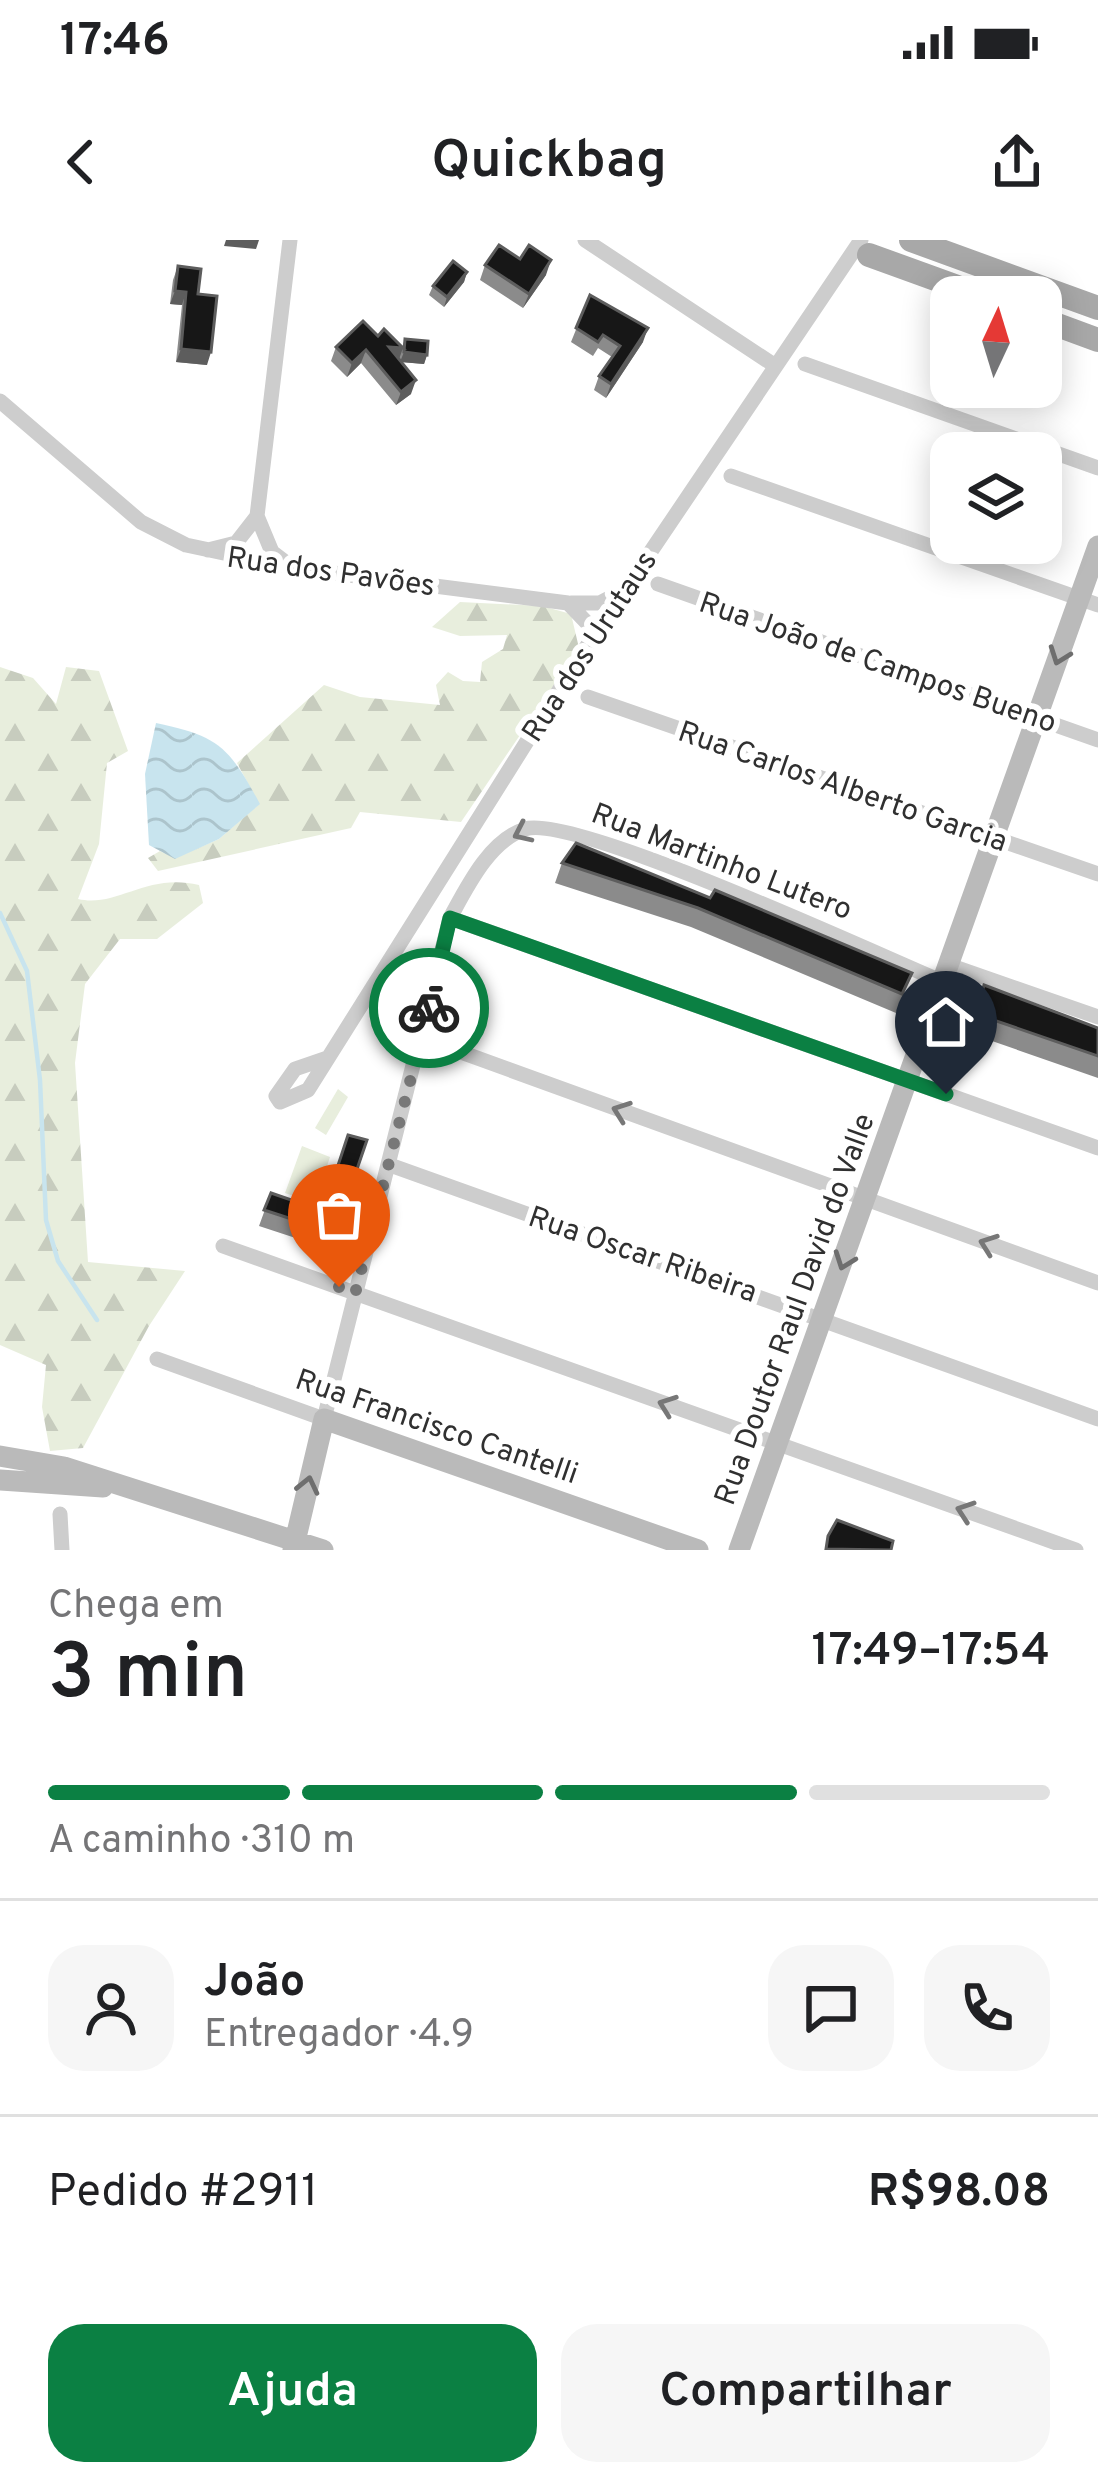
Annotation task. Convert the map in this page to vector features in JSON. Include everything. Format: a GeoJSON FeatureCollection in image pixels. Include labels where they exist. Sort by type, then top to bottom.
{"type":"FeatureCollection","features":[{"type":"Feature","properties":{"kind":"main road"},"geometry":{"type":"LineString","coordinates":[[911,240],[1098,308]]}},
{"type":"Feature","properties":{"kind":"main road"},"geometry":{"type":"LineString","coordinates":[[865,248],[931,276]]}},
{"type":"Feature","properties":{"kind":"main road"},"geometry":{"type":"LineString","coordinates":[[931,276],[926,259],[941,250]]}},
{"type":"Feature","properties":{"kind":"main road"},"geometry":{"type":"LineString","coordinates":[[1062,327],[1098,340]]}},
{"type":"Feature","properties":{"kind":"street"},"geometry":{"type":"LineString","coordinates":[[290,240],[257,516],[272,552],[294,568]]}},
{"type":"Feature","properties":{"kind":"street"},"geometry":{"type":"LineString","coordinates":[[585,240],[774,365]]}},
{"type":"Feature","properties":{"kind":"street","name":"Rua dos Urutaus"},"geometry":{"type":"LineString","coordinates":[[327,1058],[585,649],[774,365],[865,248]]}},
{"type":"Feature","properties":{"kind":"street"},"geometry":{"type":"LineString","coordinates":[[805,364],[1098,468]]}},
{"type":"Feature","properties":{"kind":"street","name":"Rua dos Pavões"},"geometry":{"type":"LineString","coordinates":[[0,401],[141,522],[202,551],[294,568],[568,603],[614,599],[628,585]]}},
{"type":"Feature","properties":{"kind":"street"},"geometry":{"type":"LineString","coordinates":[[731,476],[1089,601]]}},
{"type":"Feature","properties":{"kind":"street"},"geometry":{"type":"LineString","coordinates":[[202,551],[236,542],[257,516]]}},
{"type":"Feature","properties":{"kind":"street","name":"Rua Doutor Raul David do Valle"},"geometry":{"type":"LineString","coordinates":[[739,1550],[1037,718],[1089,601],[1098,546]]}},
{"type":"Feature","properties":{"kind":"street","name":"Rua João de Campos Bueno"},"geometry":{"type":"LineString","coordinates":[[658,584],[1098,740]]}},
{"type":"Feature","properties":{"kind":"street"},"geometry":{"type":"LineString","coordinates":[[568,603],[589,625],[592,635],[585,649]]}},
{"type":"Feature","properties":{"kind":"street","name":"Rua Carlos Alberto Garcia"},"geometry":{"type":"LineString","coordinates":[[588,697],[1098,874]]}},
{"type":"Feature","properties":{"kind":"street","name":"Rua Martinho Lutero"},"geometry":{"type":"LineString","coordinates":[[294,1545],[450,918],[495,849],[519,830],[541,825],[616,848],[946,973],[1098,1016]]}},
{"type":"Feature","properties":{"kind":"street"},"geometry":{"type":"LineString","coordinates":[[450,918],[1098,1148]]}},
{"type":"Feature","properties":{"kind":"street"},"geometry":{"type":"LineString","coordinates":[[422,1038],[1098,1283]]}},
{"type":"Feature","properties":{"kind":"street","name":"Rua Oscar Ribeira"},"geometry":{"type":"LineString","coordinates":[[390,1165],[1098,1419]]}},
{"type":"Feature","properties":{"kind":"street"},"geometry":{"type":"LineString","coordinates":[[223,1246],[1076,1550]]}},
{"type":"Feature","properties":{"kind":"street","name":"Rua Francisco Cantelli"},"geometry":{"type":"LineString","coordinates":[[157,1359],[698,1550]]}},
{"type":"Feature","properties":{"kind":"street"},"geometry":{"type":"LineString","coordinates":[[0,1456],[64,1467],[294,1545],[323,1550]]}},
{"type":"Feature","properties":{"kind":"street"},"geometry":{"type":"LineString","coordinates":[[0,1480],[122,1487]]}},
{"type":"Feature","properties":{"kind":"street"},"geometry":{"type":"LineString","coordinates":[[60,1514],[62,1550]]}},
{"type":"Feature","properties":{"kind":"green space"},"geometry":{"type":"Polygon","coordinates":[[[460,602],[542,606],[571,614],[579,648],[461,822],[360,812],[351,828],[158,871],[148,858],[160,851],[175,858],[219,839],[259,804],[237,763],[324,685],[360,697],[440,705],[436,685],[448,672],[463,681],[480,682],[482,662],[503,649],[507,635],[460,636],[432,627],[460,602]]]}},
{"type":"Feature","properties":{"kind":"green space"},"geometry":{"type":"Polygon","coordinates":[[[0,667],[33,678],[56,704],[66,667],[99,671],[128,751],[107,763],[99,844],[78,899],[106,899],[180,882],[199,885],[203,903],[157,939],[120,939],[85,984],[75,1063],[88,1262],[185,1271],[149,1326],[83,1448],[50,1451],[42,1407],[46,1365],[0,1345],[0,667]]]}},
{"type":"Feature","properties":{"kind":"green space"},"geometry":{"type":"Polygon","coordinates":[[[338,1089],[348,1097],[326,1135],[315,1128],[338,1089]]]}},
{"type":"Feature","properties":{"kind":"green space"},"geometry":{"type":"Polygon","coordinates":[[[302,1146],[330,1157],[315,1203],[285,1193],[302,1146]]]}},
{"type":"Feature","properties":{"kind":"water"},"geometry":{"type":"Polygon","coordinates":[[[156,723],[194,733],[220,747],[240,769],[260,804],[219,839],[175,859],[149,845],[145,774],[156,723]]]}},
{"type":"Feature","properties":{"kind":"building"},"geometry":{"type":"Polygon","coordinates":[[[499,245],[520,259],[529,245],[551,260],[529,294],[485,265],[499,245]]]}},
{"type":"Feature","properties":{"kind":"building"},"geometry":{"type":"Polygon","coordinates":[[[453,261],[467,272],[447,297],[433,286],[453,261]]]}},
{"type":"Feature","properties":{"kind":"building"},"geometry":{"type":"Polygon","coordinates":[[[178,266],[201,269],[198,294],[217,296],[211,352],[181,349],[186,292],[175,291],[178,266]]]}},
{"type":"Feature","properties":{"kind":"building"},"geometry":{"type":"Polygon","coordinates":[[[590,295],[648,328],[611,384],[599,376],[620,346],[603,335],[598,342],[576,328],[590,295]]]}},
{"type":"Feature","properties":{"kind":"building"},"geometry":{"type":"Polygon","coordinates":[[[363,321],[378,336],[384,329],[403,348],[389,347],[416,380],[401,392],[366,350],[352,363],[336,347],[363,321]]]}},
{"type":"Feature","properties":{"kind":"building"},"geometry":{"type":"Polygon","coordinates":[[[405,339],[428,341],[427,355],[404,352],[405,339]]]}},
{"type":"Feature","properties":{"kind":"building"},"geometry":{"type":"Polygon","coordinates":[[[576,843],[710,898],[715,890],[912,973],[902,994],[698,908],[562,863],[576,843]]]}},
{"type":"Feature","properties":{"kind":"building"},"geometry":{"type":"Polygon","coordinates":[[[984,985],[1098,1028],[1098,1056],[976,1014],[984,985]]]}},
{"type":"Feature","properties":{"kind":"building"},"geometry":{"type":"Polygon","coordinates":[[[348,1135],[367,1140],[335,1233],[264,1210],[271,1193],[323,1211],[348,1135]]]}},
{"type":"Feature","properties":{"kind":"building"},"geometry":{"type":"Polygon","coordinates":[[[837,1520],[893,1541],[891,1550],[826,1549],[837,1520]]]}},
{"type":"Feature","properties":{"kind":"waterway"},"geometry":{"type":"LineString","coordinates":[[0,913],[27,971],[40,1080],[46,1220],[58,1261],[97,1320]]}},
{"type":"Feature","properties":{"kind":"way so far"},"geometry":{"type":"LineString","coordinates":[[339,1287],[355,1294],[429,1008]]}},
{"type":"Feature","properties":{"kind":"route"},"geometry":{"type":"LineString","coordinates":[[429,1008],[450,918],[946,1094]]}}]}
